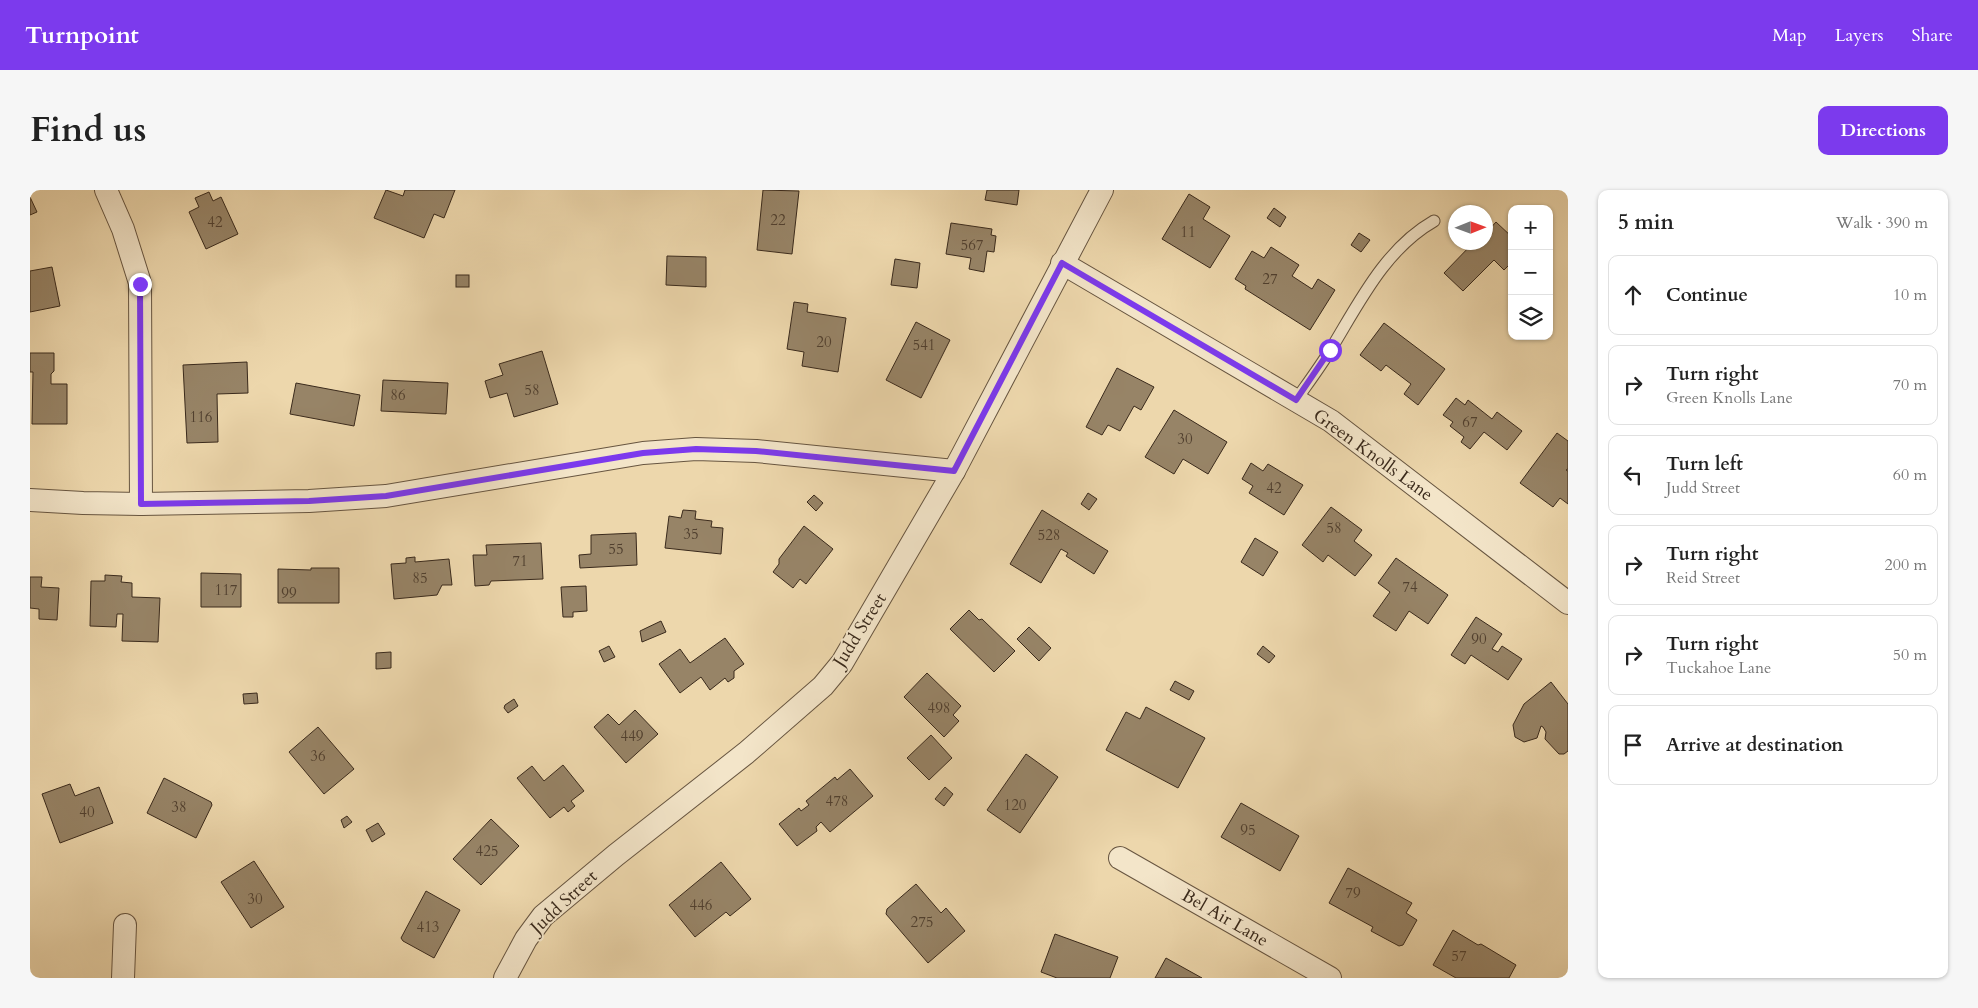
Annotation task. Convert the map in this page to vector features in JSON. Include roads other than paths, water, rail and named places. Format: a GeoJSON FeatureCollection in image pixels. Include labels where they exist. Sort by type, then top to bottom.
{"type":"FeatureCollection","features":[{"type":"Feature","properties":{"kind":"street"},"geometry":{"type":"LineString","coordinates":[[106,190],[123,229],[140,284],[141,504]]}},
{"type":"Feature","properties":{"kind":"street","name":"Judd Street"},"geometry":{"type":"LineString","coordinates":[[505,978],[526,939],[543,916],[616,855],[746,753],[823,686],[842,663],[856,642],[954,471],[1102,190]]}},
{"type":"Feature","properties":{"kind":"street","name":"Green Knolls Lane"},"geometry":{"type":"LineString","coordinates":[[1062,263],[1331,421],[1568,603]]}},
{"type":"Feature","properties":{"kind":"street"},"geometry":{"type":"LineString","coordinates":[[30,500],[141,504],[309,501],[386,496],[643,453],[712,448],[954,471]]}},
{"type":"Feature","properties":{"kind":"street","name":"Bel Air Lane"},"geometry":{"type":"LineString","coordinates":[[1120,858],[1330,978]]}},
{"type":"Feature","properties":{"kind":"street"},"geometry":{"type":"LineString","coordinates":[[123,978],[125,924]]}},
{"type":"Feature","properties":{"kind":"lane"},"geometry":{"type":"LineString","coordinates":[[1296,400],[1380,270],[1417,231],[1434,221]]}}]}
